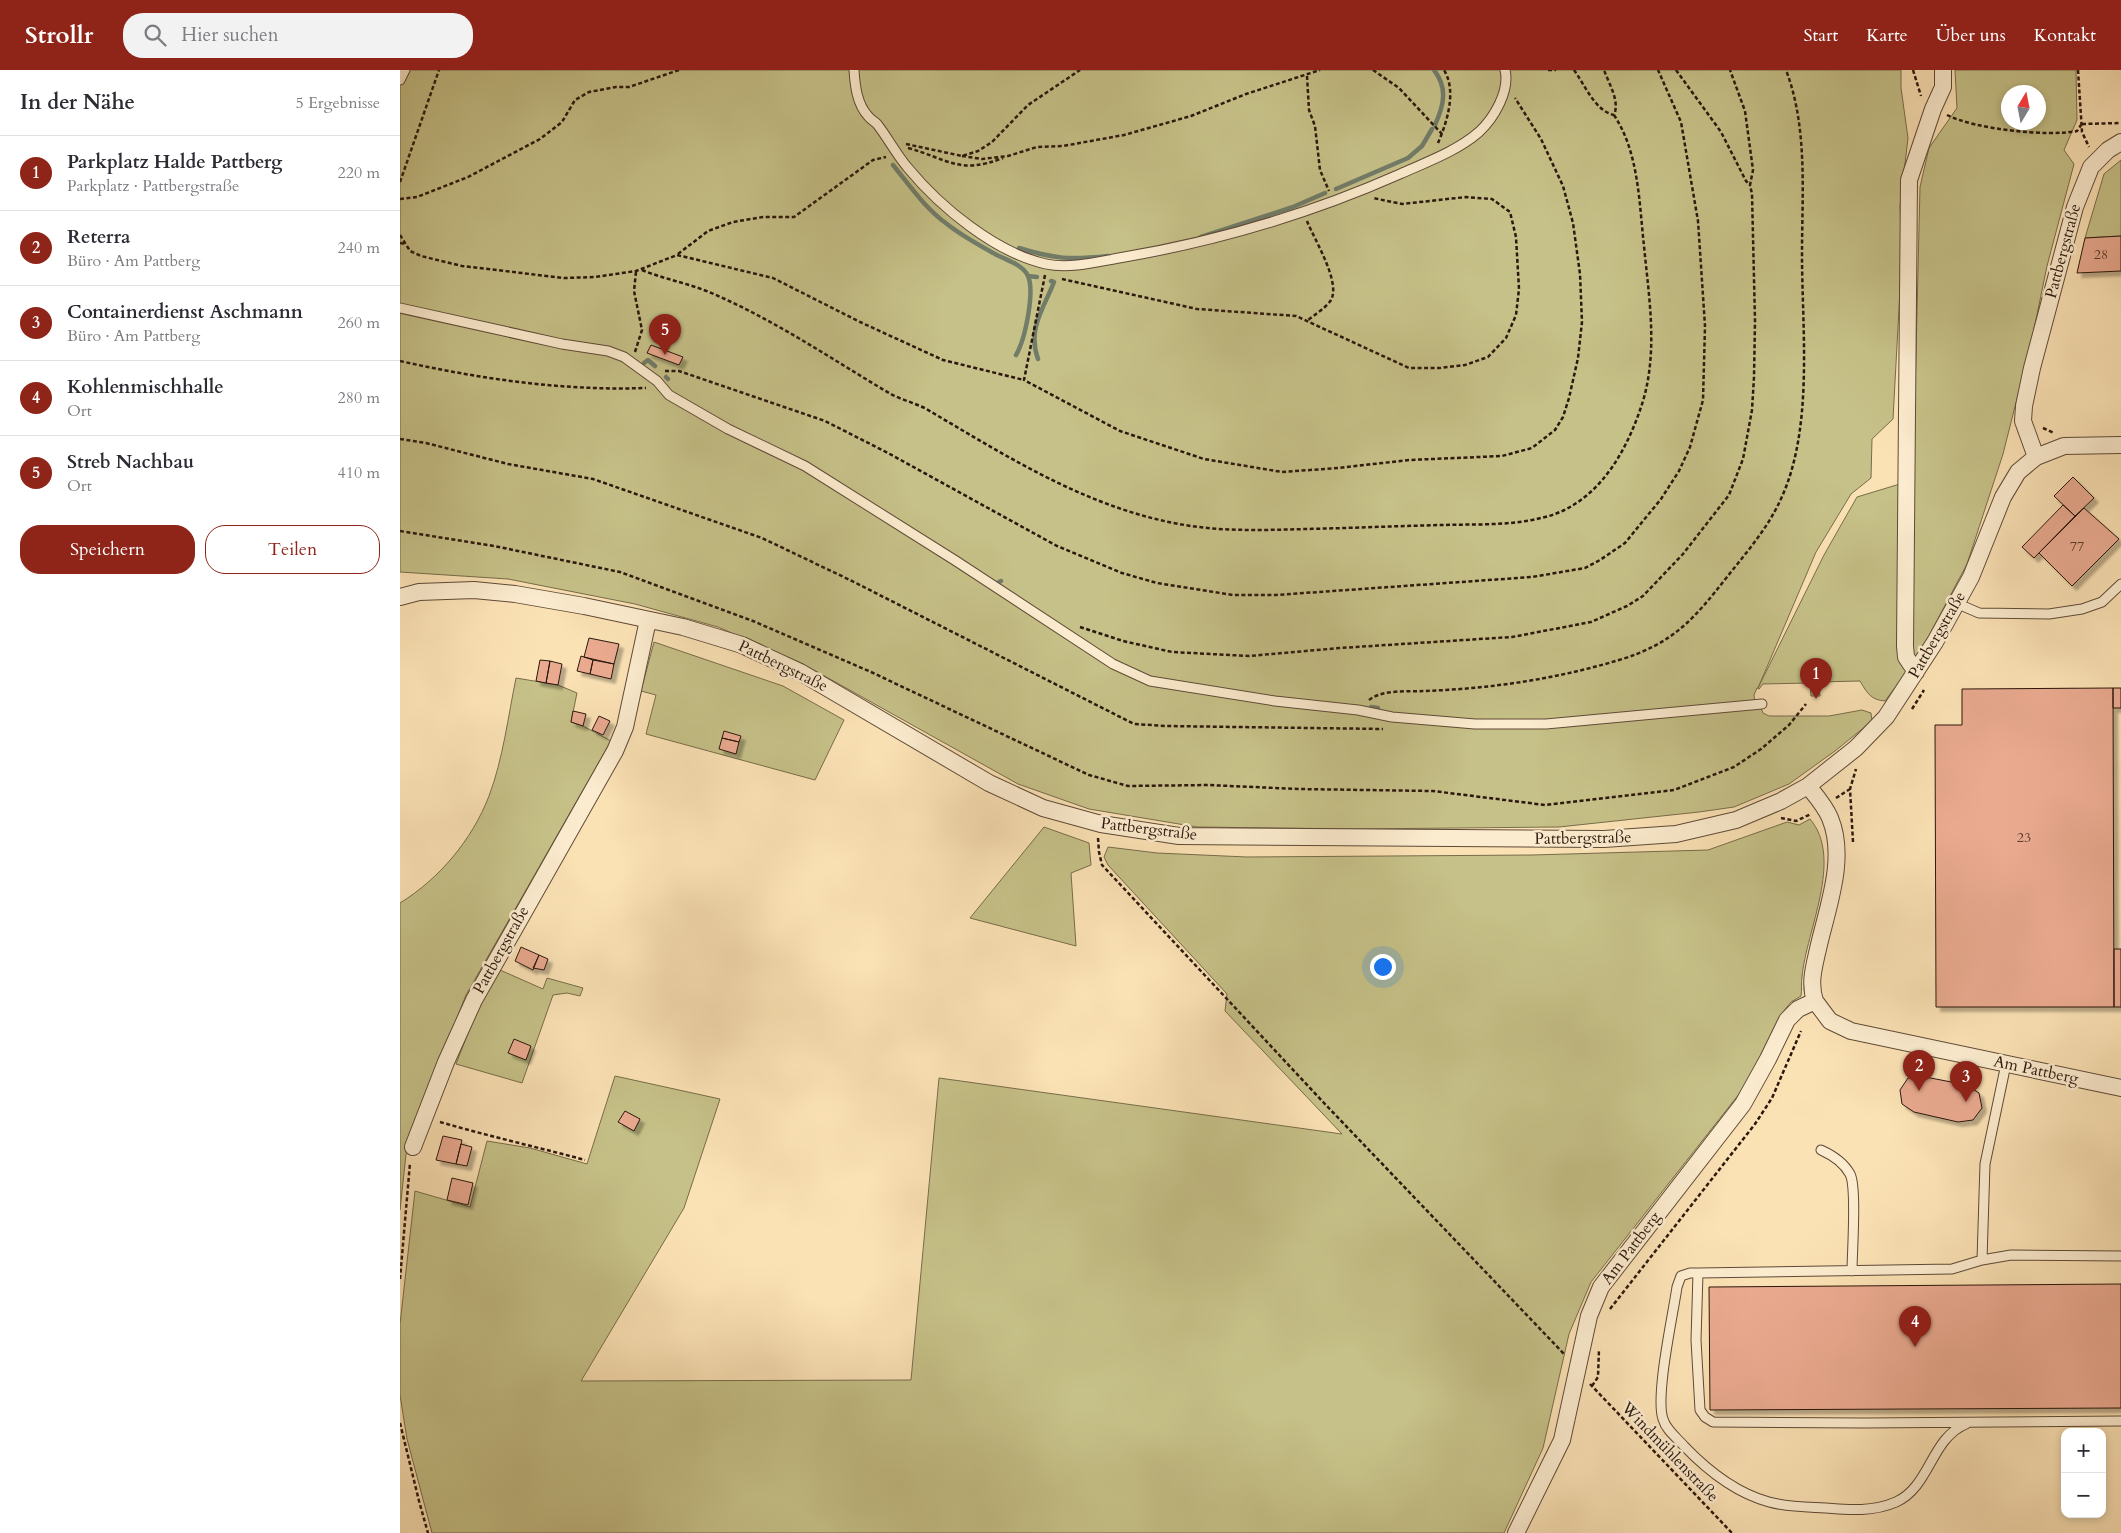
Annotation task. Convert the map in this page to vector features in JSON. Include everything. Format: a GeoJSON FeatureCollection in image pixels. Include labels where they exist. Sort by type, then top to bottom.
{"type":"FeatureCollection","features":[{"type":"Feature","properties":{"kind":"street"},"geometry":{"type":"LineString","coordinates":[[1916,672],[1906,657],[1905,646],[1909,180],[1933,109],[1943,87],[1943,70]]}},
{"type":"Feature","properties":{"kind":"street","name":"Pattbergstraße"},"geometry":{"type":"LineString","coordinates":[[400,597],[419,592],[474,590],[544,598],[648,620],[742,645],[776,660],[825,686],[989,783],[1099,832],[1179,836],[1604,839],[1676,834],[1736,820],[1781,801],[1808,786],[1856,748],[1880,723],[1901,695],[1935,642],[1971,577],[2003,497],[2018,472],[2036,457],[2023,421],[2024,406],[2032,368],[2072,217],[2091,166],[2108,150],[2121,142]]}},
{"type":"Feature","properties":{"kind":"street"},"geometry":{"type":"LineString","coordinates":[[2036,457],[2064,446],[2121,446]]}},
{"type":"Feature","properties":{"kind":"street","name":"Pattbergstraße"},"geometry":{"type":"LineString","coordinates":[[413,1146],[474,1000],[615,751],[625,727],[648,620]]}},
{"type":"Feature","properties":{"kind":"street"},"geometry":{"type":"LineString","coordinates":[[1808,786],[1823,806],[1834,830],[1836,849],[1834,883],[1813,970],[1812,991],[1815,1001]]}},
{"type":"Feature","properties":{"kind":"street","name":"Am Pattberg"},"geometry":{"type":"LineString","coordinates":[[1516,1533],[1562,1440],[1589,1316],[1608,1276],[1743,1104],[1787,1020],[1798,1009],[1815,1001],[1830,1021],[1850,1031],[2121,1088]]}},
{"type":"Feature","properties":{"kind":"lane"},"geometry":{"type":"LineString","coordinates":[[400,80],[405,70]]}},
{"type":"Feature","properties":{"kind":"lane"},"geometry":{"type":"LineString","coordinates":[[854,70],[856,91],[860,104],[916,178],[940,203],[957,217],[1010,250],[1047,264],[1069,265],[1155,252],[1226,235],[1357,192],[1449,152],[1480,131],[1499,105],[1505,82],[1504,70]]}},
{"type":"Feature","properties":{"kind":"lane"},"geometry":{"type":"LineString","coordinates":[[400,308],[552,342],[608,351],[624,357],[658,381],[669,395],[728,429],[805,466],[956,561],[1113,664],[1150,681],[1275,701],[1358,710],[1392,717],[1475,724],[1546,724],[1762,704]]}},
{"type":"Feature","properties":{"kind":"lane"},"geometry":{"type":"LineString","coordinates":[[1956,603],[1979,613],[2049,614],[2082,609],[2102,602],[2121,584]]}},
{"type":"Feature","properties":{"kind":"lane"},"geometry":{"type":"LineString","coordinates":[[1982,1260],[1985,1164],[2006,1064]]}},
{"type":"Feature","properties":{"kind":"lane"},"geometry":{"type":"LineString","coordinates":[[1820,1150],[1841,1163],[1850,1175],[1853,1193],[1852,1271]]}},
{"type":"Feature","properties":{"kind":"lane"},"geometry":{"type":"LineString","coordinates":[[1970,1422],[1948,1434],[1909,1493],[1883,1507],[1866,1510],[1842,1510],[1782,1504],[1748,1494],[1711,1471],[1668,1429],[1663,1420],[1661,1395],[1677,1287],[1682,1276],[1690,1273],[1952,1269],[1982,1260],[2011,1255],[2121,1256]]}},
{"type":"Feature","properties":{"kind":"lane"},"geometry":{"type":"LineString","coordinates":[[1698,1273],[1696,1340],[1698,1400],[1700,1410],[1705,1417],[1713,1422],[2121,1421]]}},
{"type":"Feature","properties":{"kind":"path"},"geometry":{"type":"LineString","coordinates":[[400,182],[439,70]]}},
{"type":"Feature","properties":{"kind":"path"},"geometry":{"type":"LineString","coordinates":[[400,199],[417,197],[468,177],[540,139],[562,122],[575,100],[589,92],[616,86],[629,87],[679,70]]}},
{"type":"Feature","properties":{"kind":"path"},"geometry":{"type":"LineString","coordinates":[[962,156],[983,148],[1028,105],[1080,70]]}},
{"type":"Feature","properties":{"kind":"path"},"geometry":{"type":"LineString","coordinates":[[913,150],[930,157],[966,166],[990,163],[1036,147],[1063,146],[1124,135],[1191,116],[1246,94],[1307,76],[1320,70]]}},
{"type":"Feature","properties":{"kind":"path"},"geometry":{"type":"LineString","coordinates":[[1373,70],[1399,88],[1442,134],[1450,98],[1450,86],[1444,70]]}},
{"type":"Feature","properties":{"kind":"path"},"geometry":{"type":"LineString","coordinates":[[1548,70],[1556,70]]}},
{"type":"Feature","properties":{"kind":"path"},"geometry":{"type":"LineString","coordinates":[[642,270],[712,294],[820,349],[891,394],[925,408],[1026,467],[1106,504],[1138,514],[1178,524],[1270,532],[1482,524],[1539,519],[1574,505],[1600,484],[1623,450],[1639,412],[1649,380],[1652,325],[1639,198],[1630,153],[1621,126],[1614,115],[1607,114],[1599,107],[1574,70]]}},
{"type":"Feature","properties":{"kind":"path"},"geometry":{"type":"LineString","coordinates":[[1604,70],[1614,94],[1616,109],[1614,115]]}},
{"type":"Feature","properties":{"kind":"path"},"geometry":{"type":"LineString","coordinates":[[643,371],[679,371],[825,421],[888,453],[1057,546],[1122,573],[1157,583],[1233,595],[1276,595],[1532,577],[1585,568],[1625,542],[1661,499],[1679,471],[1690,447],[1702,400],[1705,326],[1698,221],[1681,122],[1658,70]]}},
{"type":"Feature","properties":{"kind":"path"},"geometry":{"type":"LineString","coordinates":[[1676,70],[1721,132],[1746,181],[1750,185]]}},
{"type":"Feature","properties":{"kind":"path"},"geometry":{"type":"LineString","coordinates":[[1078,626],[1172,652],[1249,656],[1512,637],[1591,622],[1627,606],[1643,596],[1677,560],[1729,495],[1743,459],[1752,410],[1755,321],[1750,185],[1753,170],[1745,110],[1730,70]]}},
{"type":"Feature","properties":{"kind":"path"},"geometry":{"type":"LineString","coordinates":[[1358,710],[1372,698],[1383,693],[1456,690],[1530,680],[1606,664],[1659,646],[1673,636],[1710,598],[1770,520],[1785,490],[1794,462],[1801,426],[1804,351],[1802,146],[1791,82],[1786,70]]}},
{"type":"Feature","properties":{"kind":"path"},"geometry":{"type":"LineString","coordinates":[[1913,70],[1921,97],[1933,109],[1951,118],[1975,124],[2022,131],[2066,133],[2077,130],[2082,124],[2078,70]]}},
{"type":"Feature","properties":{"kind":"path"},"geometry":{"type":"LineString","coordinates":[[1307,76],[1309,110],[1315,126],[1320,170],[1333,200]]}},
{"type":"Feature","properties":{"kind":"path"},"geometry":{"type":"LineString","coordinates":[[677,255],[773,278],[860,322],[944,360],[1024,380],[1120,431],[1204,459],[1282,472],[1409,460],[1502,456],[1532,448],[1555,430],[1563,417],[1578,358],[1582,322],[1580,274],[1574,223],[1563,186],[1541,139],[1505,82]]}},
{"type":"Feature","properties":{"kind":"path"},"geometry":{"type":"LineString","coordinates":[[2082,124],[2121,123]]}},
{"type":"Feature","properties":{"kind":"path"},"geometry":{"type":"LineString","coordinates":[[884,135],[918,148],[962,156],[982,159],[1008,156]]}},
{"type":"Feature","properties":{"kind":"path"},"geometry":{"type":"LineString","coordinates":[[400,235],[410,251],[420,256],[462,266],[495,271],[564,278],[595,277],[642,270],[677,255],[708,231],[733,222],[755,217],[794,216],[873,160],[882,156],[890,157],[894,150],[913,150],[918,148]]}},
{"type":"Feature","properties":{"kind":"path"},"geometry":{"type":"LineString","coordinates":[[1047,264],[1057,277],[1149,300],[1197,309],[1296,316],[1409,368],[1440,368],[1465,365],[1488,356],[1506,338],[1516,314],[1519,289],[1516,236],[1510,212],[1492,199],[1466,197],[1402,204],[1381,201],[1357,192]]}},
{"type":"Feature","properties":{"kind":"path"},"geometry":{"type":"LineString","coordinates":[[1303,211],[1330,271],[1333,294],[1330,302],[1307,321]]}},
{"type":"Feature","properties":{"kind":"path"},"geometry":{"type":"LineString","coordinates":[[400,243],[405,244]]}},
{"type":"Feature","properties":{"kind":"path"},"geometry":{"type":"LineString","coordinates":[[1024,380],[1047,264]]}},
{"type":"Feature","properties":{"kind":"path"},"geometry":{"type":"LineString","coordinates":[[631,363],[642,330],[634,291],[636,271]]}},
{"type":"Feature","properties":{"kind":"path"},"geometry":{"type":"LineString","coordinates":[[400,361],[518,383],[562,388],[646,388]]}},
{"type":"Feature","properties":{"kind":"path"},"geometry":{"type":"LineString","coordinates":[[400,439],[426,443],[508,464],[593,479],[762,538],[852,581],[1134,724],[1385,729]]}},
{"type":"Feature","properties":{"kind":"path"},"geometry":{"type":"LineString","coordinates":[[400,532],[494,546],[620,572],[754,621],[871,672],[1090,775],[1128,786],[1208,785],[1298,789],[1433,791],[1545,805],[1674,790],[1734,767],[1761,749],[1789,726],[1806,704]]}},
{"type":"Feature","properties":{"kind":"path"},"geometry":{"type":"LineString","coordinates":[[1780,818],[1796,821],[1850,789]]}},
{"type":"Feature","properties":{"kind":"path"},"geometry":{"type":"LineString","coordinates":[[1099,832],[1107,841]]}},
{"type":"Feature","properties":{"kind":"path"},"geometry":{"type":"LineString","coordinates":[[1099,832],[1102,865],[1317,1096],[1577,1368]]}},
{"type":"Feature","properties":{"kind":"path"},"geometry":{"type":"LineString","coordinates":[[1605,1315],[1756,1124],[1779,1084],[1802,1027]]}},
{"type":"Feature","properties":{"kind":"path"},"geometry":{"type":"LineString","coordinates":[[424,1117],[492,1137],[532,1145],[585,1160]]}},
{"type":"Feature","properties":{"kind":"path"},"geometry":{"type":"LineString","coordinates":[[400,1279],[406,1199],[413,1146]]}},
{"type":"Feature","properties":{"kind":"path","name":"Windmühlenstraße"},"geometry":{"type":"LineString","coordinates":[[1599,1343],[1598,1377],[1592,1386],[1732,1533]]}},
{"type":"Feature","properties":{"kind":"path"},"geometry":{"type":"LineString","coordinates":[[400,1424],[428,1533]]}},
{"type":"Feature","properties":{"kind":"shaded area"},"geometry":{"type":"Polygon","coordinates":[[[400,70],[1901,70],[1901,88],[1908,138],[1900,206],[1902,253],[1893,419],[1872,439],[1871,478],[1851,494],[1816,552],[1758,688],[1824,555],[1857,497],[1913,480],[1920,187],[1929,148],[1957,108],[1955,70],[2076,70],[2077,120],[2064,150],[2074,164],[2047,266],[2032,339],[2003,454],[1967,564],[1917,658],[1885,701],[1870,695],[1860,681],[1818,682],[1820,696],[1811,696],[1810,683],[1763,684],[1759,689],[1757,688],[1754,695],[1755,706],[1761,708],[1763,713],[1769,716],[1829,716],[1862,710],[1871,713],[1872,721],[1835,751],[1789,784],[1734,807],[1559,827],[1356,829],[1197,827],[1089,809],[1018,784],[803,664],[718,627],[635,604],[508,579],[400,572],[400,70]]]}},
{"type":"Feature","properties":{"kind":"shaded area"},"geometry":{"type":"Polygon","coordinates":[[[2121,160],[2121,236],[2085,238],[2104,174],[2121,160]]]}},
{"type":"Feature","properties":{"kind":"shaded area"},"geometry":{"type":"Polygon","coordinates":[[[654,642],[783,686],[844,720],[815,780],[646,734],[656,695],[641,691],[654,642]]]}},
{"type":"Feature","properties":{"kind":"shaded area"},"geometry":{"type":"Polygon","coordinates":[[[516,678],[558,685],[577,693],[571,722],[583,726],[611,741],[466,995],[407,1145],[400,1210],[400,903],[428,882],[453,857],[464,843],[482,812],[498,767],[516,678]]]}},
{"type":"Feature","properties":{"kind":"shaded area"},"geometry":{"type":"Polygon","coordinates":[[[1810,819],[1820,835],[1824,854],[1823,874],[1820,896],[1805,959],[1801,996],[1791,1002],[1783,1012],[1743,1089],[1591,1282],[1569,1334],[1543,1448],[1504,1533],[432,1533],[407,1439],[400,1395],[400,1324],[415,1191],[470,1207],[487,1141],[530,1148],[587,1164],[615,1076],[720,1099],[684,1208],[581,1381],[911,1380],[939,1078],[1342,1134],[1225,1011],[1227,994],[1108,865],[1104,857],[1108,847],[1157,853],[1247,857],[1532,855],[1708,850],[1787,822],[1799,825],[1810,819]]]}},
{"type":"Feature","properties":{"kind":"shaded area"},"geometry":{"type":"Polygon","coordinates":[[[1044,827],[1089,843],[1091,865],[1071,873],[1076,946],[970,918],[1044,827]]]}},
{"type":"Feature","properties":{"kind":"shaded area"},"geometry":{"type":"Polygon","coordinates":[[[500,970],[543,989],[547,978],[583,988],[580,996],[567,993],[553,995],[522,1083],[456,1064],[477,1010],[500,970]]]}},
{"type":"Feature","properties":{"kind":"building"},"geometry":{"type":"Polygon","coordinates":[[[2121,236],[2121,271],[2077,273],[2085,238],[2121,236]]]}},
{"type":"Feature","properties":{"kind":"building"},"geometry":{"type":"Polygon","coordinates":[[[651,345],[683,357],[679,365],[647,353],[651,345]]]}},
{"type":"Feature","properties":{"kind":"building"},"geometry":{"type":"Polygon","coordinates":[[[2073,477],[2094,498],[2075,516],[2054,496],[2073,477]]]}},
{"type":"Feature","properties":{"kind":"building"},"geometry":{"type":"Polygon","coordinates":[[[2063,505],[2075,516],[2034,558],[2022,547],[2063,505]]]}},
{"type":"Feature","properties":{"kind":"building"},"geometry":{"type":"Polygon","coordinates":[[[2084,508],[2119,539],[2072,586],[2039,553],[2084,508]]]}},
{"type":"Feature","properties":{"kind":"building"},"geometry":{"type":"Polygon","coordinates":[[[589,638],[619,644],[614,664],[584,657],[589,638]]]}},
{"type":"Feature","properties":{"kind":"building"},"geometry":{"type":"Polygon","coordinates":[[[581,656],[593,660],[590,674],[577,671],[581,656]]]}},
{"type":"Feature","properties":{"kind":"building"},"geometry":{"type":"Polygon","coordinates":[[[540,660],[550,661],[546,683],[536,681],[540,660]]]}},
{"type":"Feature","properties":{"kind":"building"},"geometry":{"type":"Polygon","coordinates":[[[593,660],[614,664],[611,679],[590,674],[593,660]]]}},
{"type":"Feature","properties":{"kind":"building"},"geometry":{"type":"Polygon","coordinates":[[[550,661],[562,664],[558,685],[546,683],[550,661]]]}},
{"type":"Feature","properties":{"kind":"building"},"geometry":{"type":"Polygon","coordinates":[[[2113,688],[2121,688],[2121,708],[2113,708],[2113,688]]]}},
{"type":"Feature","properties":{"kind":"building"},"geometry":{"type":"Polygon","coordinates":[[[2113,688],[2114,1007],[1936,1007],[1935,725],[1962,725],[1962,689],[2113,688]]]}},
{"type":"Feature","properties":{"kind":"building"},"geometry":{"type":"Polygon","coordinates":[[[573,711],[586,714],[583,726],[571,722],[573,711]]]}},
{"type":"Feature","properties":{"kind":"building"},"geometry":{"type":"Polygon","coordinates":[[[599,716],[610,721],[603,735],[592,730],[599,716]]]}},
{"type":"Feature","properties":{"kind":"building"},"geometry":{"type":"Polygon","coordinates":[[[724,731],[741,736],[739,742],[722,738],[724,731]]]}},
{"type":"Feature","properties":{"kind":"building"},"geometry":{"type":"Polygon","coordinates":[[[722,738],[739,742],[736,754],[719,749],[722,738]]]}},
{"type":"Feature","properties":{"kind":"building"},"geometry":{"type":"Polygon","coordinates":[[[521,947],[539,955],[533,970],[515,961],[521,947]]]}},
{"type":"Feature","properties":{"kind":"building"},"geometry":{"type":"Polygon","coordinates":[[[2114,949],[2121,949],[2121,1007],[2114,1007],[2114,949]]]}},
{"type":"Feature","properties":{"kind":"building"},"geometry":{"type":"Polygon","coordinates":[[[539,955],[548,959],[544,970],[533,968],[539,955]]]}},
{"type":"Feature","properties":{"kind":"building"},"geometry":{"type":"Polygon","coordinates":[[[514,1039],[531,1046],[526,1060],[508,1053],[514,1039]]]}},
{"type":"Feature","properties":{"kind":"building"},"geometry":{"type":"Polygon","coordinates":[[[1915,1075],[1967,1085],[1979,1093],[1982,1108],[1973,1120],[1958,1122],[1914,1112],[1902,1104],[1900,1090],[1908,1078],[1915,1075]]]}},
{"type":"Feature","properties":{"kind":"building"},"geometry":{"type":"Polygon","coordinates":[[[625,1111],[640,1119],[634,1131],[618,1122],[625,1111]]]}},
{"type":"Feature","properties":{"kind":"building"},"geometry":{"type":"Polygon","coordinates":[[[443,1136],[462,1140],[456,1164],[436,1160],[443,1136]]]}},
{"type":"Feature","properties":{"kind":"building"},"geometry":{"type":"Polygon","coordinates":[[[461,1144],[472,1147],[467,1166],[456,1164],[461,1144]]]}},
{"type":"Feature","properties":{"kind":"building"},"geometry":{"type":"Polygon","coordinates":[[[452,1178],[473,1183],[468,1205],[447,1200],[452,1178]]]}},
{"type":"Feature","properties":{"kind":"building"},"geometry":{"type":"Polygon","coordinates":[[[2121,1284],[2121,1408],[1710,1410],[1709,1287],[2121,1284]]]}},
{"type":"Feature","properties":{"kind":"waterway"},"geometry":{"type":"LineString","coordinates":[[1434,70],[1443,90],[1441,110],[1435,125]]}},
{"type":"Feature","properties":{"kind":"waterway"},"geometry":{"type":"LineString","coordinates":[[1336,189],[1408,158],[1422,146],[1432,129]]}},
{"type":"Feature","properties":{"kind":"waterway"},"geometry":{"type":"LineString","coordinates":[[893,165],[939,218],[971,240],[1017,265],[1027,274],[1030,302],[1026,327],[1016,355]]}},
{"type":"Feature","properties":{"kind":"waterway"},"geometry":{"type":"LineString","coordinates":[[1201,237],[1293,207],[1325,193]]}},
{"type":"Feature","properties":{"kind":"waterway"},"geometry":{"type":"LineString","coordinates":[[1019,248],[1063,258],[1108,256]]}},
{"type":"Feature","properties":{"kind":"waterway"},"geometry":{"type":"LineString","coordinates":[[1028,276],[1037,277]]}},
{"type":"Feature","properties":{"kind":"waterway"},"geometry":{"type":"LineString","coordinates":[[1038,359],[1034,338],[1038,319],[1054,282],[1051,281]]}},
{"type":"Feature","properties":{"kind":"waterway"},"geometry":{"type":"LineString","coordinates":[[644,363],[648,360],[655,366]]}},
{"type":"Feature","properties":{"kind":"waterway"},"geometry":{"type":"LineString","coordinates":[[1371,707],[1378,708]]}},
{"type":"Feature","properties":{"kind":"place","name":"Streb Nachbau"},"geometry":{"type":"Point","coordinates":[665,355]}},
{"type":"Feature","properties":{"kind":"place","name":"Parkplatz Halde Pattberg"},"geometry":{"type":"Point","coordinates":[1816,699]}},
{"type":"Feature","properties":{"kind":"place","name":"Reterra"},"geometry":{"type":"Point","coordinates":[1919,1091]}},
{"type":"Feature","properties":{"kind":"place","name":"Containerdienst Aschmann"},"geometry":{"type":"Point","coordinates":[1966,1102]}},
{"type":"Feature","properties":{"kind":"place","name":"Kohlenmischhalle"},"geometry":{"type":"Point","coordinates":[1915,1347]}}]}
